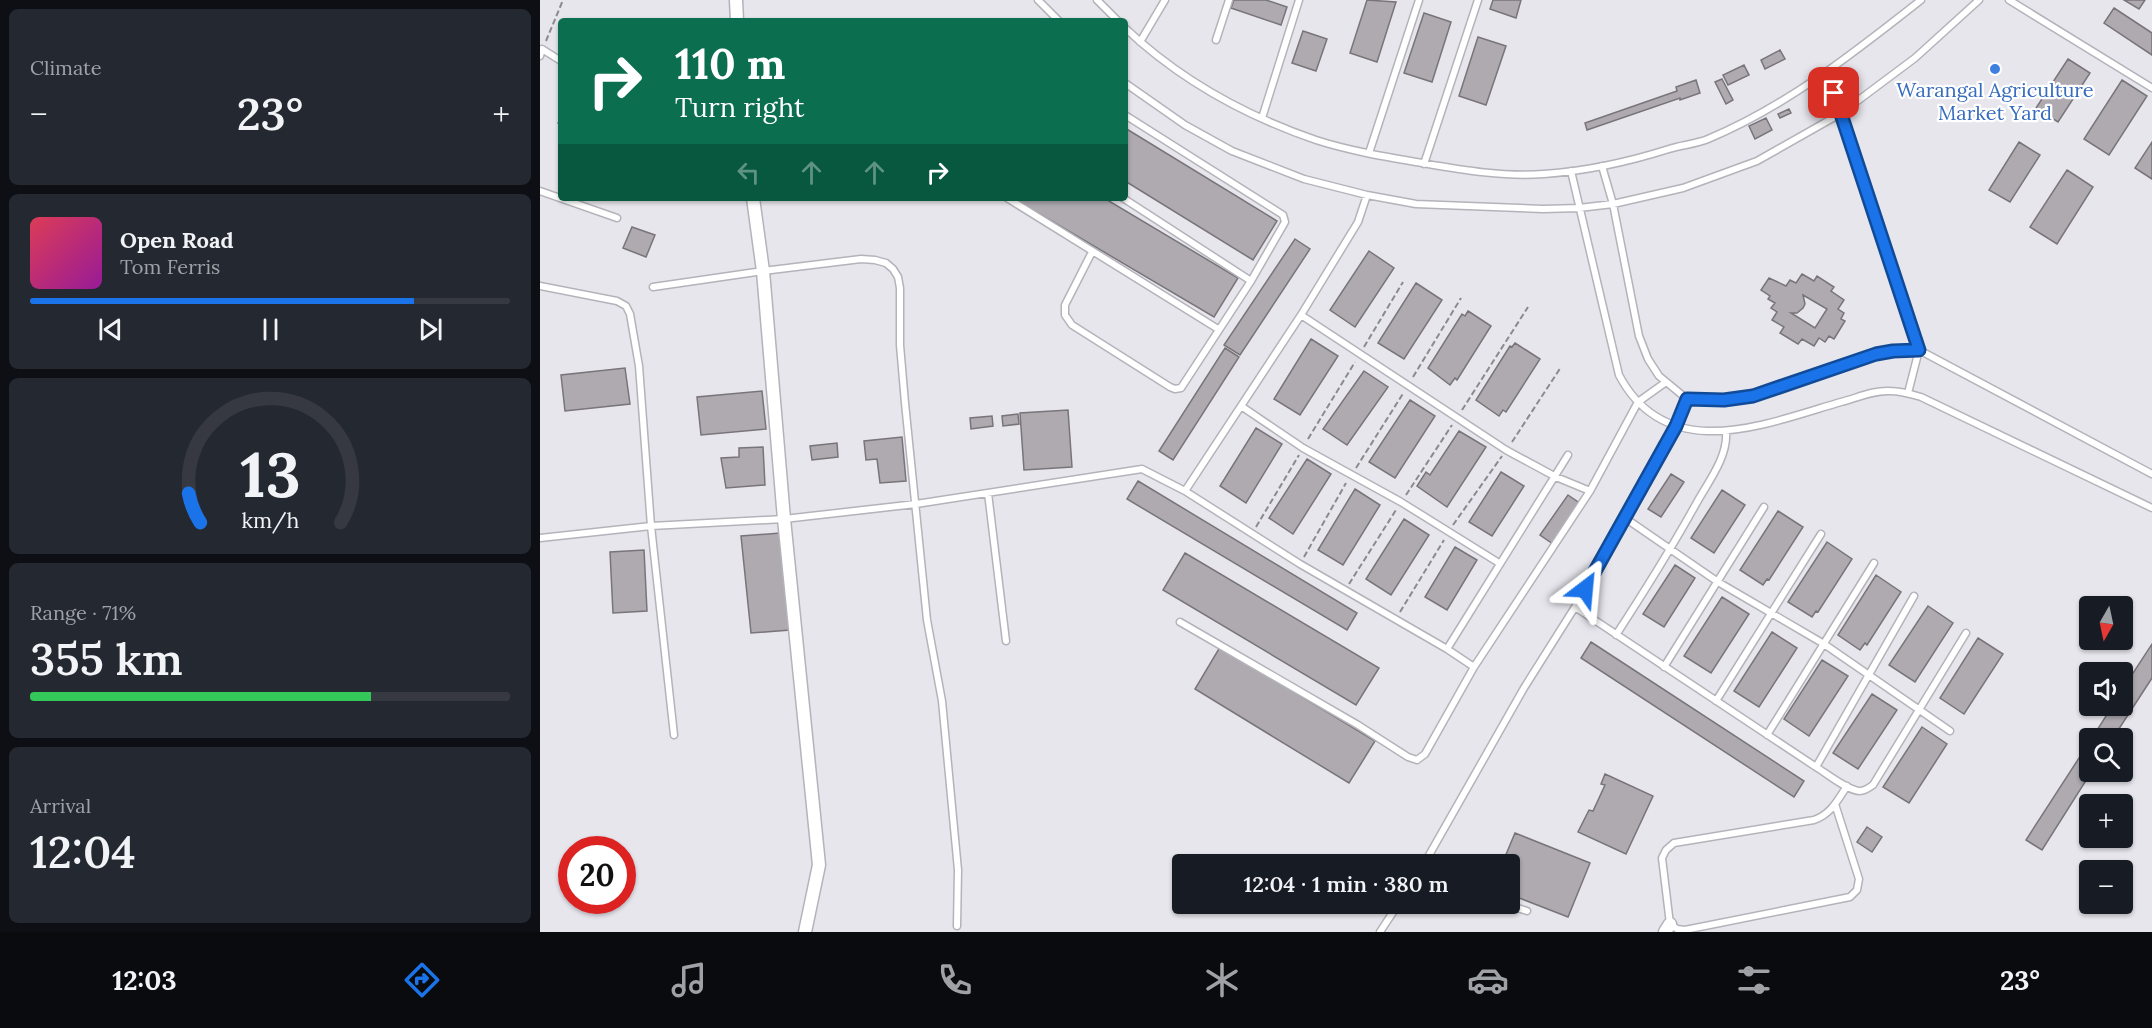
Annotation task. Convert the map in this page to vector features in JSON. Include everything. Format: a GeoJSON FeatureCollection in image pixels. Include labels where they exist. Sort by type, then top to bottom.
{"type":"FeatureCollection","features":[{"type":"Feature","properties":{"kind":"street"},"geometry":{"type":"LineString","coordinates":[[736,0],[737,18]]}},
{"type":"Feature","properties":{"kind":"street"},"geometry":{"type":"LineString","coordinates":[[753,201],[763,271],[784,519],[819,865],[806,932]]}},
{"type":"Feature","properties":{"kind":"lane"},"geometry":{"type":"LineString","coordinates":[[1038,0],[1056,18]]}},
{"type":"Feature","properties":{"kind":"lane"},"geometry":{"type":"LineString","coordinates":[[1097,0],[1115,18]]}},
{"type":"Feature","properties":{"kind":"lane"},"geometry":{"type":"LineString","coordinates":[[1140,42],[1165,0]]}},
{"type":"Feature","properties":{"kind":"lane"},"geometry":{"type":"LineString","coordinates":[[1216,40],[1229,0]]}},
{"type":"Feature","properties":{"kind":"lane"},"geometry":{"type":"LineString","coordinates":[[1262,118],[1299,0]]}},
{"type":"Feature","properties":{"kind":"lane"},"geometry":{"type":"LineString","coordinates":[[1369,153],[1419,0]]}},
{"type":"Feature","properties":{"kind":"lane"},"geometry":{"type":"LineString","coordinates":[[1424,164],[1478,0]]}},
{"type":"Feature","properties":{"kind":"lane"},"geometry":{"type":"LineString","coordinates":[[1128,31],[1207,90],[1262,118],[1317,140],[1369,153],[1471,172],[1543,174],[1636,159],[1707,140],[1770,107],[1828,72],[1921,0]]}},
{"type":"Feature","properties":{"kind":"lane"},"geometry":{"type":"LineString","coordinates":[[1128,85],[1185,125],[1232,151],[1304,179],[1367,195],[1416,204],[1543,209],[1579,208],[1613,204],[1683,189],[1757,161],[1840,114],[1915,58],[1979,0]]}},
{"type":"Feature","properties":{"kind":"lane"},"geometry":{"type":"LineString","coordinates":[[2009,0],[2152,88]]}},
{"type":"Feature","properties":{"kind":"lane"},"geometry":{"type":"LineString","coordinates":[[541,53],[558,60]]}},
{"type":"Feature","properties":{"kind":"lane"},"geometry":{"type":"LineString","coordinates":[[1828,72],[1919,350],[1908,393]]}},
{"type":"Feature","properties":{"kind":"lane"},"geometry":{"type":"LineString","coordinates":[[1092,252],[1065,305],[1065,315],[1072,325],[1175,389],[1185,385],[1284,227],[1283,215],[1128,117]]}},
{"type":"Feature","properties":{"kind":"lane"},"geometry":{"type":"LineString","coordinates":[[1602,166],[1613,204],[1639,336],[1647,359],[1666,382],[1687,399],[1724,400],[1753,396],[1876,354],[1919,350],[2152,474]]}},
{"type":"Feature","properties":{"kind":"lane"},"geometry":{"type":"LineString","coordinates":[[1571,171],[1619,375],[1638,402],[1661,420],[1676,426],[1726,432],[1877,391],[1908,393],[1922,397],[2152,508]]}},
{"type":"Feature","properties":{"kind":"lane"},"geometry":{"type":"LineString","coordinates":[[540,191],[558,197]]}},
{"type":"Feature","properties":{"kind":"lane"},"geometry":{"type":"LineString","coordinates":[[1185,491],[1301,315],[1358,222],[1367,195]]}},
{"type":"Feature","properties":{"kind":"lane"},"geometry":{"type":"LineString","coordinates":[[569,201],[617,218]]}},
{"type":"Feature","properties":{"kind":"lane"},"geometry":{"type":"LineString","coordinates":[[1012,201],[1218,329]]}},
{"type":"Feature","properties":{"kind":"lane"},"geometry":{"type":"LineString","coordinates":[[1128,201],[1251,281]]}},
{"type":"Feature","properties":{"kind":"lane"},"geometry":{"type":"LineString","coordinates":[[654,287],[861,260],[886,263],[893,268],[898,278],[900,345],[927,620],[942,701],[958,870],[957,926]]}},
{"type":"Feature","properties":{"kind":"lane"},"geometry":{"type":"LineString","coordinates":[[540,285],[617,301],[626,306],[630,314],[639,366],[651,526],[674,735]]}},
{"type":"Feature","properties":{"kind":"lane"},"geometry":{"type":"LineString","coordinates":[[1301,315],[1506,450],[1556,477],[1590,491]]}},
{"type":"Feature","properties":{"kind":"lane"},"geometry":{"type":"LineString","coordinates":[[1180,622],[1417,760],[1425,754],[1474,667],[1590,491],[1638,402],[1666,382]]}},
{"type":"Feature","properties":{"kind":"lane"},"geometry":{"type":"LineString","coordinates":[[1430,854],[1524,688],[1575,607],[1676,426],[1687,399]]}},
{"type":"Feature","properties":{"kind":"lane"},"geometry":{"type":"LineString","coordinates":[[1241,406],[1303,448],[1401,502],[1499,563]]}},
{"type":"Feature","properties":{"kind":"lane"},"geometry":{"type":"LineString","coordinates":[[1616,635],[1671,550],[1721,459],[1725,449],[1726,432]]}},
{"type":"Feature","properties":{"kind":"lane"},"geometry":{"type":"LineString","coordinates":[[1447,649],[1568,455]]}},
{"type":"Feature","properties":{"kind":"lane"},"geometry":{"type":"LineString","coordinates":[[540,538],[651,526],[784,519],[916,504],[1142,469],[1185,491],[1300,564],[1474,667]]}},
{"type":"Feature","properties":{"kind":"lane"},"geometry":{"type":"LineString","coordinates":[[988,493],[1006,641]]}},
{"type":"Feature","properties":{"kind":"lane"},"geometry":{"type":"LineString","coordinates":[[1664,667],[1764,507]]}},
{"type":"Feature","properties":{"kind":"lane"},"geometry":{"type":"LineString","coordinates":[[1625,518],[1718,582],[1824,644],[1950,731]]}},
{"type":"Feature","properties":{"kind":"lane"},"geometry":{"type":"LineString","coordinates":[[1716,701],[1821,534]]}},
{"type":"Feature","properties":{"kind":"lane"},"geometry":{"type":"LineString","coordinates":[[1767,735],[1874,563]]}},
{"type":"Feature","properties":{"kind":"lane"},"geometry":{"type":"LineString","coordinates":[[1816,767],[1914,596]]}},
{"type":"Feature","properties":{"kind":"lane"},"geometry":{"type":"LineString","coordinates":[[1575,607],[1816,767],[1847,786],[1860,791],[1874,784],[1966,633]]}},
{"type":"Feature","properties":{"kind":"lane"},"geometry":{"type":"LineString","coordinates":[[1835,804],[1859,879],[1857,890],[1850,897],[1685,930],[1668,928],[1662,858],[1666,850],[1674,843],[1824,817],[1847,786]]}},
{"type":"Feature","properties":{"kind":"lane"},"geometry":{"type":"LineString","coordinates":[[1520,909],[1527,911]]}},
{"type":"Feature","properties":{"kind":"lane"},"geometry":{"type":"LineString","coordinates":[[1380,932],[1392,914]]}},
{"type":"Feature","properties":{"kind":"path"},"geometry":{"type":"LineString","coordinates":[[541,53],[563,0]]}},
{"type":"Feature","properties":{"kind":"path"},"geometry":{"type":"LineString","coordinates":[[1251,534],[1403,282]]}},
{"type":"Feature","properties":{"kind":"path"},"geometry":{"type":"LineString","coordinates":[[1300,564],[1352,474],[1461,298]]}},
{"type":"Feature","properties":{"kind":"path"},"geometry":{"type":"LineString","coordinates":[[1345,591],[1528,307]]}},
{"type":"Feature","properties":{"kind":"path"},"geometry":{"type":"LineString","coordinates":[[1396,620],[1449,532],[1562,367]]}},
{"type":"Feature","properties":{"kind":"building"},"geometry":{"type":"Polygon","coordinates":[[[1234,0],[1266,0],[1287,7],[1281,25],[1231,8],[1234,0]]]}},
{"type":"Feature","properties":{"kind":"building"},"geometry":{"type":"Polygon","coordinates":[[[1367,0],[1396,2],[1377,62],[1350,53],[1367,0]]]}},
{"type":"Feature","properties":{"kind":"building"},"geometry":{"type":"Polygon","coordinates":[[[1493,0],[1521,0],[1516,18],[1490,9],[1493,0]]]}},
{"type":"Feature","properties":{"kind":"building"},"geometry":{"type":"Polygon","coordinates":[[[2124,0],[2145,0],[2139,9],[2124,0]]]}},
{"type":"Feature","properties":{"kind":"building"},"geometry":{"type":"Polygon","coordinates":[[[2114,8],[2152,33],[2152,55],[2104,23],[2114,8]]]}},
{"type":"Feature","properties":{"kind":"building"},"geometry":{"type":"Polygon","coordinates":[[[1424,13],[1451,22],[1432,82],[1404,73],[1424,13]]]}},
{"type":"Feature","properties":{"kind":"building"},"geometry":{"type":"Polygon","coordinates":[[[1303,31],[1327,39],[1316,71],[1292,63],[1303,31]]]}},
{"type":"Feature","properties":{"kind":"building"},"geometry":{"type":"Polygon","coordinates":[[[1478,37],[1506,46],[1486,105],[1459,96],[1478,37]]]}},
{"type":"Feature","properties":{"kind":"building"},"geometry":{"type":"Polygon","coordinates":[[[1780,50],[1785,59],[1765,69],[1761,60],[1780,50]]]}},
{"type":"Feature","properties":{"kind":"building"},"geometry":{"type":"Polygon","coordinates":[[[2068,59],[2090,73],[2058,122],[2036,108],[2068,59]]]}},
{"type":"Feature","properties":{"kind":"building"},"geometry":{"type":"Polygon","coordinates":[[[1744,65],[1749,75],[1728,85],[1723,75],[1744,65]]]}},
{"type":"Feature","properties":{"kind":"building"},"geometry":{"type":"Polygon","coordinates":[[[1722,79],[1733,100],[1726,104],[1715,82],[1722,79]]]}},
{"type":"Feature","properties":{"kind":"building"},"geometry":{"type":"Polygon","coordinates":[[[1696,80],[1700,93],[1587,130],[1585,123],[1677,91],[1676,87],[1696,80]]]}},
{"type":"Feature","properties":{"kind":"building"},"geometry":{"type":"Polygon","coordinates":[[[2122,80],[2147,96],[2109,155],[2084,139],[2122,80]]]}},
{"type":"Feature","properties":{"kind":"building"},"geometry":{"type":"Polygon","coordinates":[[[1789,109],[1791,113],[1780,118],[1778,114],[1789,109]]]}},
{"type":"Feature","properties":{"kind":"building"},"geometry":{"type":"Polygon","coordinates":[[[1766,118],[1772,130],[1755,139],[1749,126],[1766,118]]]}},
{"type":"Feature","properties":{"kind":"building"},"geometry":{"type":"Polygon","coordinates":[[[1128,130],[1277,221],[1253,260],[1128,183],[1128,130]]]}},
{"type":"Feature","properties":{"kind":"building"},"geometry":{"type":"Polygon","coordinates":[[[2019,142],[2040,155],[2010,202],[1989,190],[2019,142]]]}},
{"type":"Feature","properties":{"kind":"building"},"geometry":{"type":"Polygon","coordinates":[[[2152,142],[2152,179],[2135,168],[2152,142]]]}},
{"type":"Feature","properties":{"kind":"building"},"geometry":{"type":"Polygon","coordinates":[[[2067,170],[2093,187],[2057,244],[2030,227],[2067,170]]]}},
{"type":"Feature","properties":{"kind":"building"},"geometry":{"type":"Polygon","coordinates":[[[1018,201],[1109,201],[1238,278],[1214,317],[1018,201]]]}},
{"type":"Feature","properties":{"kind":"building"},"geometry":{"type":"Polygon","coordinates":[[[632,227],[655,235],[646,257],[623,248],[632,227]]]}},
{"type":"Feature","properties":{"kind":"building"},"geometry":{"type":"Polygon","coordinates":[[[1295,239],[1310,249],[1240,355],[1224,345],[1295,239]]]}},
{"type":"Feature","properties":{"kind":"building"},"geometry":{"type":"Polygon","coordinates":[[[1369,251],[1394,268],[1355,327],[1330,310],[1369,251]]]}},
{"type":"Feature","properties":{"kind":"building"},"geometry":{"type":"Polygon","coordinates":[[[1802,274],[1814,281],[1817,276],[1834,287],[1831,291],[1844,300],[1838,309],[1844,313],[1841,319],[1845,321],[1834,339],[1829,336],[1825,342],[1819,338],[1814,346],[1802,339],[1798,344],[1780,333],[1784,327],[1772,320],[1777,312],[1771,308],[1775,303],[1768,299],[1770,296],[1761,290],[1769,278],[1786,286],[1790,280],[1796,283],[1802,274]],[[1803,295],[1805,304],[1803,308],[1797,313],[1791,313],[1815,328],[1827,309],[1803,295]]]}},
{"type":"Feature","properties":{"kind":"building"},"geometry":{"type":"Polygon","coordinates":[[[1416,283],[1442,300],[1404,359],[1378,343],[1416,283]]]}},
{"type":"Feature","properties":{"kind":"building"},"geometry":{"type":"Polygon","coordinates":[[[1468,311],[1491,326],[1457,380],[1455,378],[1450,385],[1428,368],[1462,314],[1465,316],[1468,311]]]}},
{"type":"Feature","properties":{"kind":"building"},"geometry":{"type":"Polygon","coordinates":[[[1311,339],[1338,356],[1300,415],[1274,399],[1311,339]]]}},
{"type":"Feature","properties":{"kind":"building"},"geometry":{"type":"Polygon","coordinates":[[[1515,343],[1540,359],[1506,412],[1503,410],[1499,416],[1476,400],[1510,346],[1512,347],[1515,343]]]}},
{"type":"Feature","properties":{"kind":"building"},"geometry":{"type":"Polygon","coordinates":[[[1225,348],[1239,357],[1173,460],[1159,451],[1225,348]]]}},
{"type":"Feature","properties":{"kind":"building"},"geometry":{"type":"Polygon","coordinates":[[[625,368],[630,404],[565,411],[561,375],[625,368]]]}},
{"type":"Feature","properties":{"kind":"building"},"geometry":{"type":"Polygon","coordinates":[[[1364,371],[1388,387],[1347,445],[1323,429],[1364,371]]]}},
{"type":"Feature","properties":{"kind":"building"},"geometry":{"type":"Polygon","coordinates":[[[762,391],[766,429],[701,435],[697,397],[762,391]]]}},
{"type":"Feature","properties":{"kind":"building"},"geometry":{"type":"Polygon","coordinates":[[[1410,400],[1435,416],[1395,478],[1369,462],[1410,400]]]}},
{"type":"Feature","properties":{"kind":"building"},"geometry":{"type":"Polygon","coordinates":[[[1068,410],[1072,467],[1024,470],[1020,413],[1068,410]]]}},
{"type":"Feature","properties":{"kind":"building"},"geometry":{"type":"Polygon","coordinates":[[[1018,414],[1019,424],[1003,426],[1002,416],[1018,414]]]}},
{"type":"Feature","properties":{"kind":"building"},"geometry":{"type":"Polygon","coordinates":[[[992,416],[993,426],[971,429],[970,418],[992,416]]]}},
{"type":"Feature","properties":{"kind":"building"},"geometry":{"type":"Polygon","coordinates":[[[1256,428],[1282,444],[1246,503],[1220,486],[1256,428]]]}},
{"type":"Feature","properties":{"kind":"building"},"geometry":{"type":"Polygon","coordinates":[[[1459,431],[1486,447],[1447,507],[1417,486],[1426,472],[1430,475],[1459,431]]]}},
{"type":"Feature","properties":{"kind":"building"},"geometry":{"type":"Polygon","coordinates":[[[902,437],[906,481],[880,483],[877,459],[866,460],[864,441],[902,437]]]}},
{"type":"Feature","properties":{"kind":"building"},"geometry":{"type":"Polygon","coordinates":[[[837,443],[838,457],[812,460],[810,446],[837,443]]]}},
{"type":"Feature","properties":{"kind":"building"},"geometry":{"type":"Polygon","coordinates":[[[763,447],[765,485],[726,488],[721,458],[739,457],[739,448],[763,447]]]}},
{"type":"Feature","properties":{"kind":"building"},"geometry":{"type":"Polygon","coordinates":[[[1307,459],[1331,474],[1293,534],[1269,518],[1307,459]]]}},
{"type":"Feature","properties":{"kind":"building"},"geometry":{"type":"Polygon","coordinates":[[[1501,472],[1524,486],[1492,536],[1469,522],[1501,472]]]}},
{"type":"Feature","properties":{"kind":"building"},"geometry":{"type":"Polygon","coordinates":[[[1671,474],[1684,482],[1661,517],[1648,509],[1671,474]]]}},
{"type":"Feature","properties":{"kind":"building"},"geometry":{"type":"Polygon","coordinates":[[[1138,481],[1357,613],[1347,630],[1127,499],[1138,481]]]}},
{"type":"Feature","properties":{"kind":"building"},"geometry":{"type":"Polygon","coordinates":[[[1355,489],[1380,505],[1343,565],[1318,550],[1355,489]]]}},
{"type":"Feature","properties":{"kind":"building"},"geometry":{"type":"Polygon","coordinates":[[[1722,490],[1745,505],[1714,553],[1691,538],[1722,490]]]}},
{"type":"Feature","properties":{"kind":"building"},"geometry":{"type":"Polygon","coordinates":[[[1568,495],[1581,504],[1553,544],[1540,535],[1568,495]]]}},
{"type":"Feature","properties":{"kind":"building"},"geometry":{"type":"Polygon","coordinates":[[[1778,511],[1803,527],[1769,580],[1767,579],[1763,585],[1740,570],[1778,511]]]}},
{"type":"Feature","properties":{"kind":"building"},"geometry":{"type":"Polygon","coordinates":[[[1404,519],[1429,535],[1391,595],[1366,579],[1404,519]]]}},
{"type":"Feature","properties":{"kind":"building"},"geometry":{"type":"Polygon","coordinates":[[[780,533],[790,630],[751,633],[741,536],[780,533]]]}},
{"type":"Feature","properties":{"kind":"building"},"geometry":{"type":"Polygon","coordinates":[[[1827,542],[1852,559],[1818,612],[1816,611],[1812,617],[1788,602],[1827,542]]]}},
{"type":"Feature","properties":{"kind":"building"},"geometry":{"type":"Polygon","coordinates":[[[1455,547],[1477,560],[1447,610],[1425,597],[1455,547]]]}},
{"type":"Feature","properties":{"kind":"building"},"geometry":{"type":"Polygon","coordinates":[[[644,550],[647,611],[613,613],[610,552],[644,550]]]}},
{"type":"Feature","properties":{"kind":"building"},"geometry":{"type":"Polygon","coordinates":[[[1185,553],[1379,668],[1356,705],[1163,590],[1185,553]]]}},
{"type":"Feature","properties":{"kind":"building"},"geometry":{"type":"Polygon","coordinates":[[[1675,565],[1695,578],[1664,627],[1643,614],[1675,565]]]}},
{"type":"Feature","properties":{"kind":"building"},"geometry":{"type":"Polygon","coordinates":[[[1876,575],[1901,592],[1867,645],[1865,643],[1860,650],[1838,635],[1876,575]]]}},
{"type":"Feature","properties":{"kind":"building"},"geometry":{"type":"Polygon","coordinates":[[[1722,597],[1749,614],[1711,673],[1684,656],[1722,597]]]}},
{"type":"Feature","properties":{"kind":"building"},"geometry":{"type":"Polygon","coordinates":[[[1928,606],[1953,623],[1915,682],[1889,665],[1928,606]]]}},
{"type":"Feature","properties":{"kind":"building"},"geometry":{"type":"Polygon","coordinates":[[[1772,632],[1797,648],[1759,707],[1734,691],[1772,632]]]}},
{"type":"Feature","properties":{"kind":"building"},"geometry":{"type":"Polygon","coordinates":[[[1978,638],[2003,654],[1964,714],[1940,698],[1978,638]]]}},
{"type":"Feature","properties":{"kind":"building"},"geometry":{"type":"Polygon","coordinates":[[[1591,642],[1804,781],[1794,797],[1581,658],[1591,642]]]}},
{"type":"Feature","properties":{"kind":"building"},"geometry":{"type":"Polygon","coordinates":[[[2152,644],[2152,678],[2133,707],[2133,673],[2152,644]]]}},
{"type":"Feature","properties":{"kind":"building"},"geometry":{"type":"Polygon","coordinates":[[[1220,647],[1375,741],[1349,783],[1195,689],[1220,647]]]}},
{"type":"Feature","properties":{"kind":"building"},"geometry":{"type":"Polygon","coordinates":[[[1822,660],[1848,676],[1809,736],[1784,719],[1822,660]]]}},
{"type":"Feature","properties":{"kind":"building"},"geometry":{"type":"Polygon","coordinates":[[[1872,694],[1897,710],[1858,769],[1833,753],[1872,694]]]}},
{"type":"Feature","properties":{"kind":"building"},"geometry":{"type":"Polygon","coordinates":[[[2106,716],[2127,716],[2120,728],[2098,728],[2106,716]]]}},
{"type":"Feature","properties":{"kind":"building"},"geometry":{"type":"Polygon","coordinates":[[[1922,727],[1947,744],[1909,803],[1883,787],[1922,727]]]}},
{"type":"Feature","properties":{"kind":"building"},"geometry":{"type":"Polygon","coordinates":[[[2079,758],[2079,782],[2085,782],[2042,850],[2026,840],[2079,758]]]}},
{"type":"Feature","properties":{"kind":"building"},"geometry":{"type":"Polygon","coordinates":[[[1605,774],[1653,796],[1626,854],[1578,832],[1589,810],[1593,811],[1605,785],[1601,784],[1605,774]]]}},
{"type":"Feature","properties":{"kind":"building"},"geometry":{"type":"Polygon","coordinates":[[[1867,827],[1882,837],[1872,852],[1857,842],[1867,827]]]}},
{"type":"Feature","properties":{"kind":"building"},"geometry":{"type":"Polygon","coordinates":[[[1515,833],[1590,863],[1568,917],[1520,898],[1520,854],[1506,854],[1515,833]]]}},
{"type":"Feature","properties":{"kind":"place","name":"Warangal Agriculture Market Yard"},"geometry":{"type":"Point","coordinates":[1995,69]}},
{"type":"Feature","properties":{"kind":"route"},"geometry":{"type":"LineString","coordinates":[[1585,589],[1676,426],[1687,399],[1724,400],[1753,396],[1876,354],[1907,349],[1919,350],[1834,93]]}}]}
